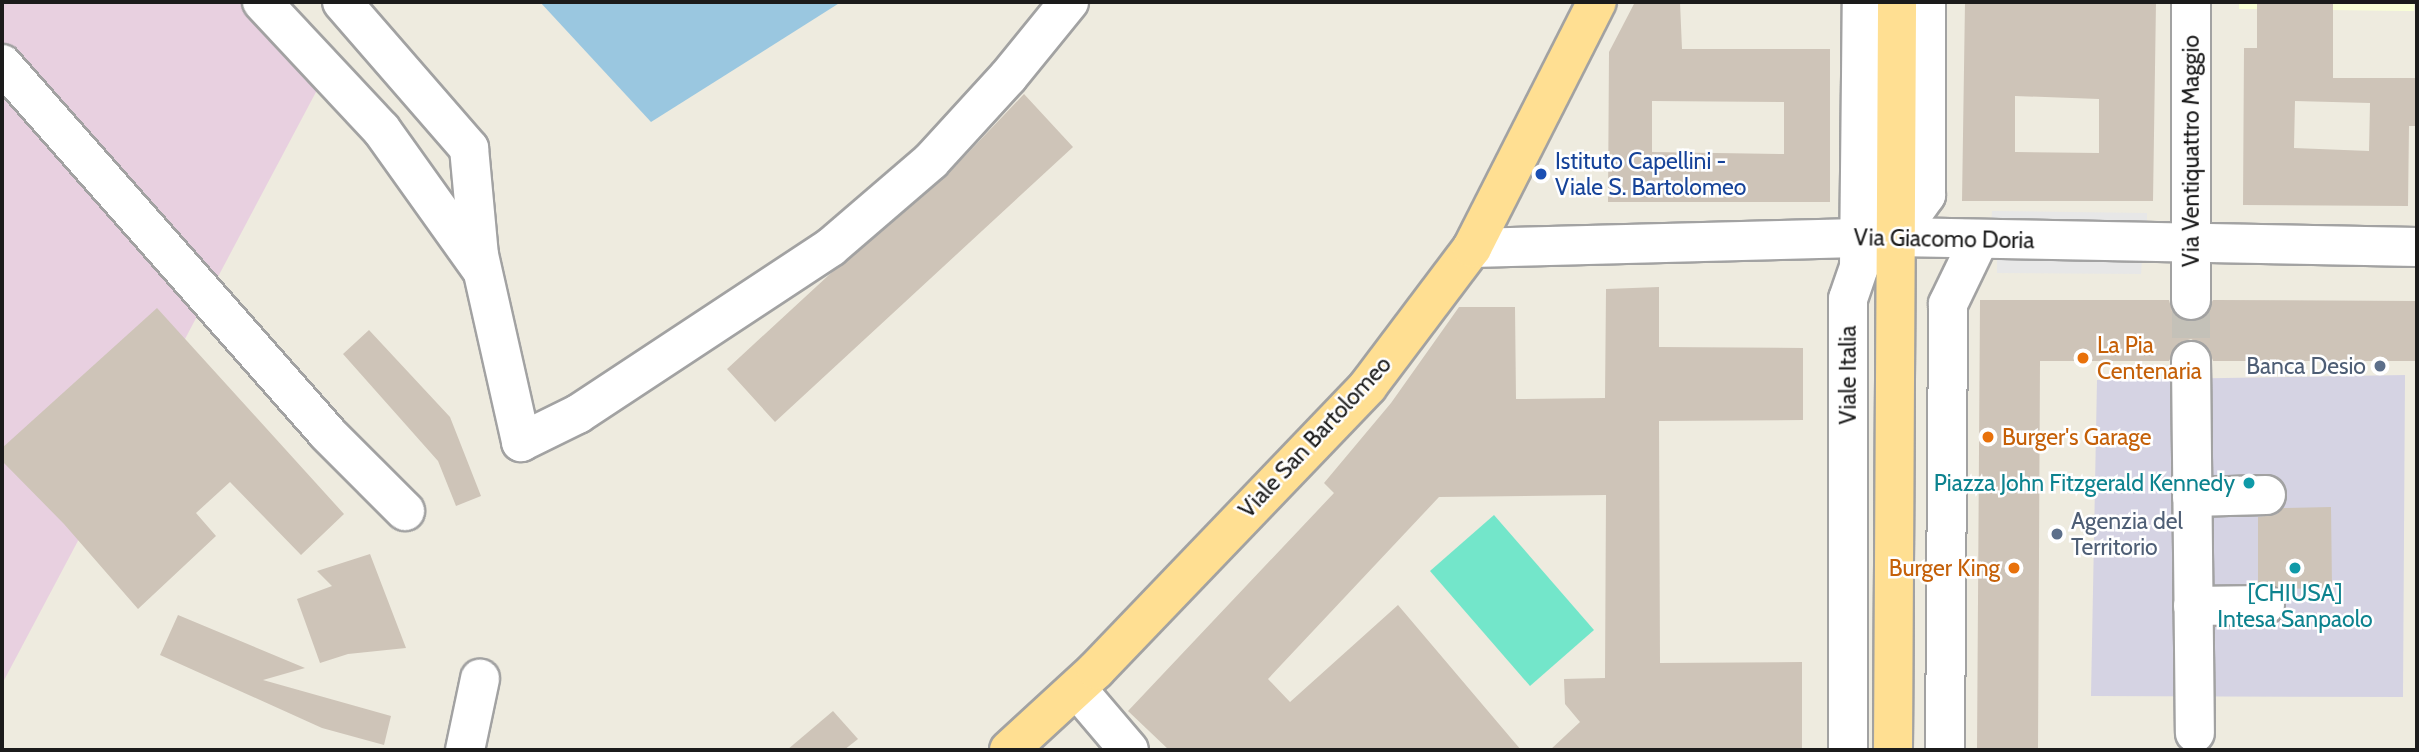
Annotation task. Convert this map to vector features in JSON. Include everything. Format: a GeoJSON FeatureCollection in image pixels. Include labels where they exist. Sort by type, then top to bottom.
{"type":"FeatureCollection","features":[{"type":"Feature","properties":{"kind":"main road","name":"Viale San Bartolomeo"},"geometry":{"type":"LineString","coordinates":[[1009,750],[1077,689],[1368,386],[1472,248],[1597,2]]}},
{"type":"Feature","properties":{"kind":"main road","name":"Viale Italia"},"geometry":{"type":"LineString","coordinates":[[1893,750],[1877,237],[1897,2]]}},
{"type":"Feature","properties":{"kind":"street"},"geometry":{"type":"LineString","coordinates":[[262,2],[381,129],[485,274]]}},
{"type":"Feature","properties":{"kind":"street"},"geometry":{"type":"LineString","coordinates":[[342,2],[469,148],[485,274],[521,442],[578,414],[831,247],[931,161],[1008,77],[1069,2]]}},
{"type":"Feature","properties":{"kind":"street","name":"Viale Italia"},"geometry":{"type":"LineString","coordinates":[[1848,750],[1848,299],[1859,267],[1877,237],[1862,2]]}},
{"type":"Feature","properties":{"kind":"street"},"geometry":{"type":"LineString","coordinates":[[1877,237],[1926,195],[1926,2]]}},
{"type":"Feature","properties":{"kind":"street","name":"Via Ventiquattro Maggio"},"geometry":{"type":"LineString","coordinates":[[2191,2],[2191,300]]}},
{"type":"Feature","properties":{"kind":"street"},"geometry":{"type":"LineString","coordinates":[[2,64],[328,434],[405,511]]}},
{"type":"Feature","properties":{"kind":"street","name":"Via Giacomo Doria"},"geometry":{"type":"LineString","coordinates":[[1472,248],[1877,237],[2417,247]]}},
{"type":"Feature","properties":{"kind":"street"},"geometry":{"type":"LineString","coordinates":[[1945,750],[1948,304],[1979,240]]}},
{"type":"Feature","properties":{"kind":"street"},"geometry":{"type":"LineString","coordinates":[[2191,377],[2195,733]]}},
{"type":"Feature","properties":{"kind":"street"},"geometry":{"type":"LineString","coordinates":[[2192,497],[2266,495]]}},
{"type":"Feature","properties":{"kind":"street"},"geometry":{"type":"LineString","coordinates":[[2193,606],[2265,605]]}},
{"type":"Feature","properties":{"kind":"street"},"geometry":{"type":"LineString","coordinates":[[465,750],[480,678]]}},
{"type":"Feature","properties":{"kind":"street"},"geometry":{"type":"LineString","coordinates":[[1077,689],[1129,750]]}},
{"type":"Feature","properties":{"kind":"shaded area"},"geometry":{"type":"Polygon","coordinates":[[[2,2],[258,2],[325,75],[2,684],[2,2]]]}},
{"type":"Feature","properties":{"kind":"shaded area"},"geometry":{"type":"Polygon","coordinates":[[[2239,2],[2414,2],[2414,11],[2239,9],[2239,2]]]}},
{"type":"Feature","properties":{"kind":"shaded area"},"geometry":{"type":"Polygon","coordinates":[[[1992,211],[2147,213],[2147,229],[1991,227],[1992,211]]]}},
{"type":"Feature","properties":{"kind":"shaded area"},"geometry":{"type":"Polygon","coordinates":[[[1997,258],[2142,259],[2141,274],[1997,273],[1997,258]]]}},
{"type":"Feature","properties":{"kind":"shaded area","name":"Piazza John Fitzgerald Kennedy"},"geometry":{"type":"Polygon","coordinates":[[[2405,375],[2403,697],[2091,696],[2097,380],[2405,375]]]}},
{"type":"Feature","properties":{"kind":"green space"},"geometry":{"type":"Polygon","coordinates":[[[1494,515],[1594,630],[1530,686],[1430,571],[1494,515]]]}},
{"type":"Feature","properties":{"kind":"water"},"geometry":{"type":"Polygon","coordinates":[[[540,2],[841,2],[651,122],[540,2]]]}},
{"type":"Feature","properties":{"kind":"building"},"geometry":{"type":"Polygon","coordinates":[[[1635,2],[1680,2],[1682,49],[1830,49],[1830,202],[1608,202],[1609,52],[1635,2]],[[1652,101],[1652,152],[1784,154],[1784,102],[1652,101]]]}},
{"type":"Feature","properties":{"kind":"building"},"geometry":{"type":"Polygon","coordinates":[[[1965,2],[2156,2],[2153,201],[1962,201],[1965,2]],[[2015,96],[2015,152],[2099,153],[2099,99],[2015,96]]]}},
{"type":"Feature","properties":{"kind":"building"},"geometry":{"type":"Polygon","coordinates":[[[2257,2],[2333,2],[2333,78],[2417,78],[2417,126],[2409,126],[2408,206],[2243,205],[2244,48],[2257,48],[2257,2]],[[2295,101],[2294,148],[2369,151],[2370,103],[2295,101]]]}},
{"type":"Feature","properties":{"kind":"building"},"geometry":{"type":"Polygon","coordinates":[[[1024,94],[1073,147],[775,422],[727,369],[830,274],[945,177],[1024,94]]]}},
{"type":"Feature","properties":{"kind":"building"},"geometry":{"type":"Polygon","coordinates":[[[1659,287],[1659,347],[1803,348],[1803,420],[1659,421],[1660,663],[1802,662],[1802,750],[1550,750],[1580,722],[1565,704],[1564,679],[1605,678],[1606,495],[1439,497],[1268,679],[1290,702],[1398,605],[1521,750],[1169,750],[1128,711],[1334,493],[1324,483],[1391,403],[1459,307],[1515,307],[1516,399],[1605,398],[1606,289],[1659,287]]]}},
{"type":"Feature","properties":{"kind":"building"},"geometry":{"type":"Polygon","coordinates":[[[1980,300],[2169,300],[2172,311],[2190,322],[2202,319],[2213,300],[2417,301],[2417,361],[2213,361],[2209,349],[2191,339],[2179,343],[2169,361],[2040,361],[2038,750],[1977,750],[1980,300]]]}},
{"type":"Feature","properties":{"kind":"building"},"geometry":{"type":"Polygon","coordinates":[[[157,308],[344,514],[301,555],[230,482],[196,513],[216,536],[138,609],[64,524],[2,461],[2,448],[157,308]]]}},
{"type":"Feature","properties":{"kind":"building"},"geometry":{"type":"Polygon","coordinates":[[[369,330],[450,417],[481,496],[456,506],[438,461],[343,354],[369,330]]]}},
{"type":"Feature","properties":{"kind":"building","name":"[CHIUSA] Intesa Sanpaolo"},"geometry":{"type":"Polygon","coordinates":[[[2331,507],[2332,588],[2279,589],[2258,583],[2258,517],[2277,514],[2283,508],[2331,507]]]}},
{"type":"Feature","properties":{"kind":"building"},"geometry":{"type":"Polygon","coordinates":[[[370,554],[406,648],[348,654],[320,663],[297,599],[332,586],[317,571],[370,554]]]}},
{"type":"Feature","properties":{"kind":"building"},"geometry":{"type":"Polygon","coordinates":[[[178,615],[305,668],[263,680],[391,716],[384,745],[322,728],[160,655],[178,615]]]}},
{"type":"Feature","properties":{"kind":"building"},"geometry":{"type":"Polygon","coordinates":[[[833,711],[858,739],[844,750],[787,750],[833,711]]]}},
{"type":"Feature","properties":{"kind":"tunnel"},"geometry":{"type":"LineString","coordinates":[[2191,300],[2191,361]]}},
{"type":"Feature","properties":{"kind":"place","name":"Istituto Capellini - Viale S. Bartolomeo"},"geometry":{"type":"Point","coordinates":[1541,174]}},
{"type":"Feature","properties":{"kind":"place","name":"La Pia Centenaria"},"geometry":{"type":"Point","coordinates":[2083,358]}},
{"type":"Feature","properties":{"kind":"place","name":"Banca Desio"},"geometry":{"type":"Point","coordinates":[2380,366]}},
{"type":"Feature","properties":{"kind":"place","name":"Burger's Garage"},"geometry":{"type":"Point","coordinates":[1988,437]}},
{"type":"Feature","properties":{"kind":"place","name":"Piazza John Fitzgerald Kennedy"},"geometry":{"type":"Point","coordinates":[2249,483]}},
{"type":"Feature","properties":{"kind":"place","name":"Agenzia del Territorio"},"geometry":{"type":"Point","coordinates":[2057,534]}},
{"type":"Feature","properties":{"kind":"place","name":"Burger King"},"geometry":{"type":"Point","coordinates":[2014,568]}},
{"type":"Feature","properties":{"kind":"place","name":"[CHIUSA] Intesa Sanpaolo"},"geometry":{"type":"Point","coordinates":[2295,568]}}]}
